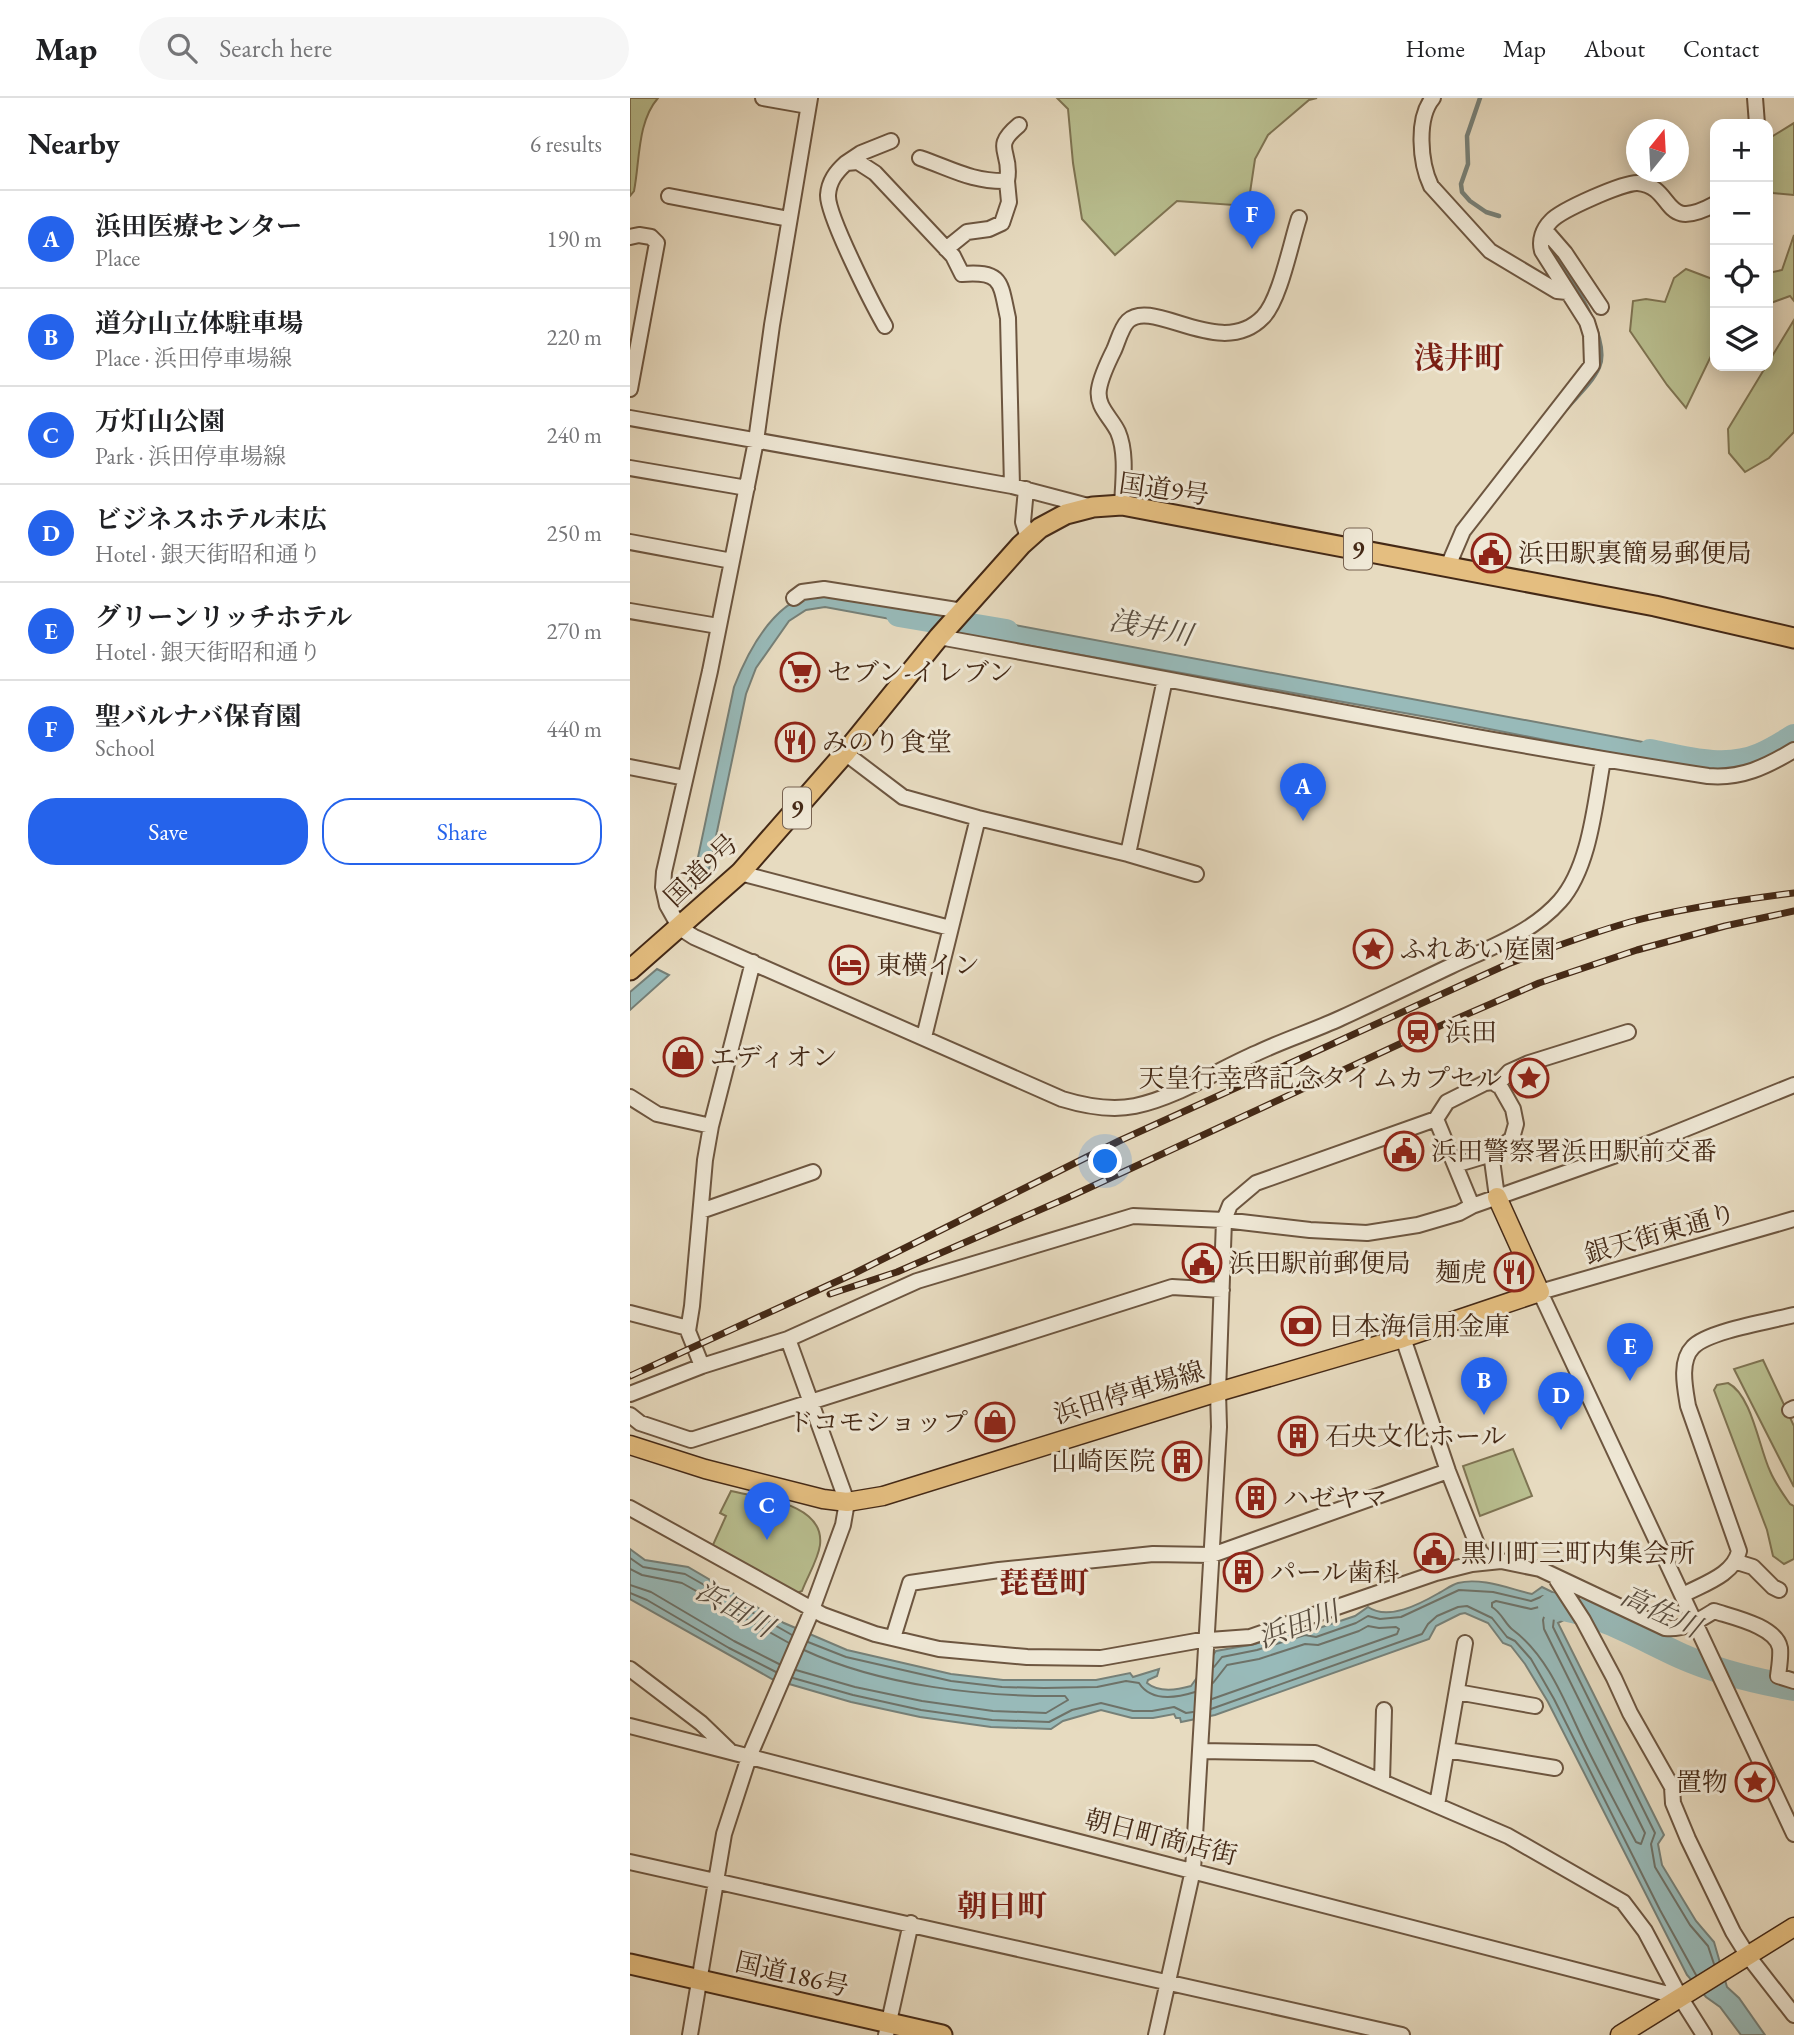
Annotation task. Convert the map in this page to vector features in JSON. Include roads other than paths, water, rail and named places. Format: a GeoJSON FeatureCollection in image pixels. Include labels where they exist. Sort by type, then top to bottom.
{"type":"FeatureCollection","features":[{"type":"Feature","properties":{"kind":"highway","name":"国道9号"},"geometry":{"type":"LineString","coordinates":[[630,970],[740,873],[845,753],[942,634],[1028,538],[1066,514],[1093,507],[1122,505],[1656,606],[1794,638]]}},
{"type":"Feature","properties":{"kind":"highway","name":"国道186号"},"geometry":{"type":"LineString","coordinates":[[630,1964],[887,2029],[942,2035]]}},
{"type":"Feature","properties":{"kind":"main road"},"geometry":{"type":"LineString","coordinates":[[1497,1197],[1540,1292]]}},
{"type":"Feature","properties":{"kind":"main road","name":"浜田停車場線"},"geometry":{"type":"LineString","coordinates":[[630,1444],[705,1469],[823,1499],[848,1502],[883,1496],[1218,1392],[1403,1338],[1540,1292]]}},
{"type":"Feature","properties":{"kind":"main road"},"geometry":{"type":"LineString","coordinates":[[1620,2035],[1794,1927]]}},
{"type":"Feature","properties":{"kind":"street"},"geometry":{"type":"LineString","coordinates":[[763,98],[809,102],[756,441],[663,887],[667,905],[680,928],[694,937],[1062,1098],[1083,1105],[1106,1108],[1133,1106],[1167,1095],[1257,1052],[1339,1019],[1500,943],[1547,916],[1563,898],[1577,875],[1586,846],[1603,760]]}},
{"type":"Feature","properties":{"kind":"street"},"geometry":{"type":"LineString","coordinates":[[1433,98],[1426,108],[1421,127],[1426,173],[1431,186],[1490,251],[1557,291],[1567,292]]}},
{"type":"Feature","properties":{"kind":"street"},"geometry":{"type":"LineString","coordinates":[[1755,98],[1757,119]]}},
{"type":"Feature","properties":{"kind":"street"},"geometry":{"type":"LineString","coordinates":[[946,249],[967,232],[989,229],[1002,223],[1009,202],[1009,169],[1003,144],[1006,136],[1019,125]]}},
{"type":"Feature","properties":{"kind":"street"},"geometry":{"type":"LineString","coordinates":[[885,326],[828,198],[832,179],[846,163],[861,153],[891,141]]}},
{"type":"Feature","properties":{"kind":"street"},"geometry":{"type":"LineString","coordinates":[[920,158],[972,178],[1007,181]]}},
{"type":"Feature","properties":{"kind":"street"},"geometry":{"type":"LineString","coordinates":[[846,163],[858,162],[875,173],[946,249],[962,274],[992,275],[1002,293],[1008,318],[1019,487],[1023,522],[1028,538]]}},
{"type":"Feature","properties":{"kind":"street"},"geometry":{"type":"LineString","coordinates":[[1448,566],[1463,531],[1592,365],[1591,335],[1587,322],[1542,251],[1540,244],[1549,222],[1562,213],[1629,183],[1642,183],[1655,189],[1672,209],[1681,213],[1694,214],[1710,206]]}},
{"type":"Feature","properties":{"kind":"street"},"geometry":{"type":"LineString","coordinates":[[669,196],[789,219]]}},
{"type":"Feature","properties":{"kind":"street"},"geometry":{"type":"LineString","coordinates":[[1122,505],[1122,446],[1117,429],[1099,403],[1098,397],[1104,373],[1124,326],[1133,318],[1145,317],[1165,319],[1219,334],[1249,329],[1263,317],[1274,302],[1299,218]]}},
{"type":"Feature","properties":{"kind":"street"},"geometry":{"type":"LineString","coordinates":[[1545,230],[1565,253],[1601,307]]}},
{"type":"Feature","properties":{"kind":"street"},"geometry":{"type":"LineString","coordinates":[[630,237],[652,237],[657,243],[630,389]]}},
{"type":"Feature","properties":{"kind":"street"},"geometry":{"type":"LineString","coordinates":[[630,418],[1019,487],[1093,507]]}},
{"type":"Feature","properties":{"kind":"street"},"geometry":{"type":"LineString","coordinates":[[630,468],[747,488]]}},
{"type":"Feature","properties":{"kind":"street"},"geometry":{"type":"LineString","coordinates":[[630,542],[732,561]]}},
{"type":"Feature","properties":{"kind":"street"},"geometry":{"type":"LineString","coordinates":[[794,598],[802,592],[824,589],[961,613]]}},
{"type":"Feature","properties":{"kind":"street"},"geometry":{"type":"LineString","coordinates":[[630,611],[718,626]]}},
{"type":"Feature","properties":{"kind":"street"},"geometry":{"type":"LineString","coordinates":[[942,634],[1603,760],[1729,777],[1757,770],[1794,750]]}},
{"type":"Feature","properties":{"kind":"street"},"geometry":{"type":"LineString","coordinates":[[1128,854],[1165,678]]}},
{"type":"Feature","properties":{"kind":"street"},"geometry":{"type":"LineString","coordinates":[[845,753],[903,797],[1196,874]]}},
{"type":"Feature","properties":{"kind":"street"},"geometry":{"type":"LineString","coordinates":[[630,767],[685,778]]}},
{"type":"Feature","properties":{"kind":"street"},"geometry":{"type":"LineString","coordinates":[[924,1037],[978,818]]}},
{"type":"Feature","properties":{"kind":"street"},"geometry":{"type":"LineString","coordinates":[[740,873],[950,928]]}},
{"type":"Feature","properties":{"kind":"street"},"geometry":{"type":"LineString","coordinates":[[702,1366],[688,1328],[711,1126],[753,962]]}},
{"type":"Feature","properties":{"kind":"street"},"geometry":{"type":"LineString","coordinates":[[1497,1084],[1509,1072],[1529,1063],[1628,1032]]}},
{"type":"Feature","properties":{"kind":"street"},"geometry":{"type":"LineString","coordinates":[[1156,2035],[1193,1870],[1219,1427],[1224,1220],[1230,1205],[1256,1183],[1436,1119],[1447,1102],[1485,1083],[1497,1084],[1513,1110],[1516,1124],[1512,1138],[1495,1153],[1455,1165]]}},
{"type":"Feature","properties":{"kind":"street"},"geometry":{"type":"LineString","coordinates":[[630,1394],[702,1366],[788,1339],[917,1281],[1133,1216],[1224,1220],[1310,1230],[1367,1233],[1418,1225],[1459,1213],[1472,1206],[1653,1142],[1794,1086]]}},
{"type":"Feature","properties":{"kind":"street"},"geometry":{"type":"LineString","coordinates":[[630,1097],[657,1114],[711,1126]]}},
{"type":"Feature","properties":{"kind":"street"},"geometry":{"type":"LineString","coordinates":[[1436,1119],[1472,1206]]}},
{"type":"Feature","properties":{"kind":"street"},"geometry":{"type":"LineString","coordinates":[[1495,1153],[1492,1167],[1497,1197]]}},
{"type":"Feature","properties":{"kind":"street"},"geometry":{"type":"LineString","coordinates":[[701,1211],[813,1172]]}},
{"type":"Feature","properties":{"kind":"street","name":"銀天街東通り"},"geometry":{"type":"LineString","coordinates":[[1540,1292],[1794,1220]]}},
{"type":"Feature","properties":{"kind":"street"},"geometry":{"type":"LineString","coordinates":[[630,1415],[640,1423],[691,1440],[1172,1287],[1222,1290]]}},
{"type":"Feature","properties":{"kind":"street"},"geometry":{"type":"LineString","coordinates":[[1540,1292],[1794,1834]]}},
{"type":"Feature","properties":{"kind":"street"},"geometry":{"type":"LineString","coordinates":[[630,1313],[688,1328]]}},
{"type":"Feature","properties":{"kind":"street"},"geometry":{"type":"LineString","coordinates":[[1683,1595],[1729,1570],[1737,1562],[1739,1551],[1688,1406],[1684,1384],[1686,1362],[1692,1347],[1708,1337],[1794,1315]]}},
{"type":"Feature","properties":{"kind":"street"},"geometry":{"type":"LineString","coordinates":[[1403,1338],[1448,1471],[1480,1552],[1490,1561]]}},
{"type":"Feature","properties":{"kind":"street"},"geometry":{"type":"LineString","coordinates":[[690,2035],[724,1834],[749,1757],[811,1611],[843,1525],[848,1502],[788,1339]]}},
{"type":"Feature","properties":{"kind":"street"},"geometry":{"type":"LineString","coordinates":[[893,1638],[910,1583],[1153,1554],[1212,1555],[1448,1471]]}},
{"type":"Feature","properties":{"kind":"street"},"geometry":{"type":"LineString","coordinates":[[630,1508],[811,1611],[893,1638],[939,1649],[990,1654],[1101,1658],[1206,1644],[1264,1634],[1436,1573],[1501,1561],[1540,1569],[1665,1628],[1676,1629],[1696,1622],[1714,1611],[1754,1624],[1772,1634],[1780,1649],[1778,1676],[1794,1681]]}},
{"type":"Feature","properties":{"kind":"street"},"geometry":{"type":"LineString","coordinates":[[1737,1562],[1753,1567],[1779,1590]]}},
{"type":"Feature","properties":{"kind":"street"},"geometry":{"type":"LineString","coordinates":[[1556,1577],[1583,1619],[1630,1713],[1672,1787],[1673,1803],[1715,1900],[1746,1957],[1794,2015]]}},
{"type":"Feature","properties":{"kind":"street"},"geometry":{"type":"LineString","coordinates":[[1437,1805],[1465,1643]]}},
{"type":"Feature","properties":{"kind":"street"},"geometry":{"type":"LineString","coordinates":[[630,1669],[701,1723],[731,1752]]}},
{"type":"Feature","properties":{"kind":"street"},"geometry":{"type":"LineString","coordinates":[[1457,1692],[1535,1706]]}},
{"type":"Feature","properties":{"kind":"street"},"geometry":{"type":"LineString","coordinates":[[1382,1781],[1384,1710]]}},
{"type":"Feature","properties":{"kind":"street","name":"朝日町商店街"},"geometry":{"type":"LineString","coordinates":[[630,1726],[1683,1995]]}},
{"type":"Feature","properties":{"kind":"street"},"geometry":{"type":"LineString","coordinates":[[1447,1750],[1555,1768]]}},
{"type":"Feature","properties":{"kind":"street"},"geometry":{"type":"LineString","coordinates":[[1201,1751],[1315,1754],[1508,1836],[1623,1902],[1645,1931],[1704,2035]]}},
{"type":"Feature","properties":{"kind":"street"},"geometry":{"type":"LineString","coordinates":[[630,1862],[1169,1982],[1343,2028],[1402,2035]]}},
{"type":"Feature","properties":{"kind":"street"},"geometry":{"type":"LineString","coordinates":[[887,2029],[911,1923]]}},
{"type":"Feature","properties":{"kind":"water"},"geometry":{"type":"Polygon","coordinates":[[[811,594],[942,612],[928,626],[825,607],[806,610],[789,621],[756,668],[746,694],[707,879],[690,895],[734,687],[746,659],[763,631],[784,608],[811,594]]]}},
{"type":"Feature","properties":{"kind":"water"},"geometry":{"type":"Polygon","coordinates":[[[977,618],[1686,750],[1682,767],[1449,721],[964,634],[977,618]]]}},
{"type":"Feature","properties":{"kind":"water"},"geometry":{"type":"Polygon","coordinates":[[[657,969],[669,975],[630,1010],[630,992],[657,969]]]}},
{"type":"Feature","properties":{"kind":"water","name":"浜田川"},"geometry":{"type":"Polygon","coordinates":[[[630,1549],[645,1560],[688,1567],[784,1623],[847,1650],[951,1674],[1003,1680],[1096,1680],[1130,1673],[1133,1677],[1159,1669],[1157,1676],[1147,1683],[1168,1690],[1191,1686],[1216,1651],[1255,1644],[1308,1627],[1313,1630],[1355,1616],[1368,1607],[1376,1611],[1394,1612],[1423,1602],[1455,1584],[1467,1582],[1476,1581],[1532,1594],[1542,1587],[1581,1606],[1589,1616],[1577,1613],[1558,1623],[1664,1835],[1658,1844],[1662,1865],[1696,1921],[1714,1942],[1727,1987],[1739,1998],[1765,2035],[1741,2035],[1720,2007],[1706,1997],[1687,1975],[1548,1702],[1525,1664],[1511,1646],[1503,1643],[1488,1623],[1465,1613],[1436,1626],[1429,1639],[1215,1715],[1181,1722],[1174,1714],[1132,1718],[1101,1710],[1063,1721],[1051,1729],[991,1727],[920,1717],[851,1702],[772,1679],[630,1599],[630,1549]]]}},
{"type":"Feature","properties":{"kind":"waterway"},"geometry":{"type":"LineString","coordinates":[[1480,98],[1467,136],[1468,164],[1461,184],[1462,192],[1486,212],[1499,216]]}},
{"type":"Feature","properties":{"kind":"waterway"},"geometry":{"type":"LineString","coordinates":[[1554,249],[1587,307],[1599,340],[1601,355],[1599,367],[1592,378],[1566,409]]}},
{"type":"Feature","properties":{"kind":"waterway","name":"浅井川"},"geometry":{"type":"LineString","coordinates":[[899,614],[1006,632]]}},
{"type":"Feature","properties":{"kind":"waterway","name":"浅井川"},"geometry":{"type":"LineString","coordinates":[[1650,752],[1705,762],[1733,763],[1760,756],[1794,737]]}},
{"type":"Feature","properties":{"kind":"waterway","name":"高佐川"},"geometry":{"type":"LineString","coordinates":[[1551,1606],[1602,1619],[1708,1667],[1794,1688]]}},
{"type":"Feature","properties":{"kind":"railway"},"geometry":{"type":"LineString","coordinates":[[630,1376],[853,1274],[1119,1141],[1508,964],[1650,917],[1794,893]]}},
{"type":"Feature","properties":{"kind":"railway"},"geometry":{"type":"LineString","coordinates":[[830,1294],[897,1272],[1067,1198],[1419,1035],[1539,983],[1637,950],[1794,911]]}},
{"type":"Feature","properties":{"kind":"place","name":"聖バルナバ保育園"},"geometry":{"type":"Point","coordinates":[1252,249]}},
{"type":"Feature","properties":{"kind":"place","name":"浜田駅裏簡易郵便局"},"geometry":{"type":"Point","coordinates":[1491,553]}},
{"type":"Feature","properties":{"kind":"place","name":"セブン-イレブン"},"geometry":{"type":"Point","coordinates":[800,672]}},
{"type":"Feature","properties":{"kind":"place","name":"みのり食堂"},"geometry":{"type":"Point","coordinates":[795,742]}},
{"type":"Feature","properties":{"kind":"place","name":"浜田医療センター"},"geometry":{"type":"Point","coordinates":[1303,821]}},
{"type":"Feature","properties":{"kind":"place","name":"ふれあい庭園"},"geometry":{"type":"Point","coordinates":[1373,949]}},
{"type":"Feature","properties":{"kind":"place","name":"東横イン"},"geometry":{"type":"Point","coordinates":[849,965]}},
{"type":"Feature","properties":{"kind":"place","name":"浜田"},"geometry":{"type":"Point","coordinates":[1418,1032]}},
{"type":"Feature","properties":{"kind":"place","name":"エディオン"},"geometry":{"type":"Point","coordinates":[683,1057]}},
{"type":"Feature","properties":{"kind":"place","name":"天皇行幸啓記念タイムカプセル"},"geometry":{"type":"Point","coordinates":[1529,1078]}},
{"type":"Feature","properties":{"kind":"place","name":"浜田警察署浜田駅前交番"},"geometry":{"type":"Point","coordinates":[1404,1151]}},
{"type":"Feature","properties":{"kind":"place","name":"浜田駅前郵便局"},"geometry":{"type":"Point","coordinates":[1202,1263]}},
{"type":"Feature","properties":{"kind":"place","name":"麺虎"},"geometry":{"type":"Point","coordinates":[1514,1272]}},
{"type":"Feature","properties":{"kind":"place","name":"日本海信用金庫"},"geometry":{"type":"Point","coordinates":[1301,1326]}},
{"type":"Feature","properties":{"kind":"place","name":"グリーンリッチホテル"},"geometry":{"type":"Point","coordinates":[1630,1381]}},
{"type":"Feature","properties":{"kind":"place","name":"道分山立体駐車場"},"geometry":{"type":"Point","coordinates":[1484,1415]}},
{"type":"Feature","properties":{"kind":"place","name":"ドコモショップ"},"geometry":{"type":"Point","coordinates":[995,1422]}},
{"type":"Feature","properties":{"kind":"place","name":"ビジネスホテル末広"},"geometry":{"type":"Point","coordinates":[1561,1430]}},
{"type":"Feature","properties":{"kind":"place","name":"石央文化ホール"},"geometry":{"type":"Point","coordinates":[1298,1436]}},
{"type":"Feature","properties":{"kind":"place","name":"山崎医院"},"geometry":{"type":"Point","coordinates":[1182,1461]}},
{"type":"Feature","properties":{"kind":"place","name":"ハゼヤマ"},"geometry":{"type":"Point","coordinates":[1256,1498]}},
{"type":"Feature","properties":{"kind":"place","name":"万灯山公園"},"geometry":{"type":"Point","coordinates":[767,1540]}},
{"type":"Feature","properties":{"kind":"place","name":"黒川町三町内集会所"},"geometry":{"type":"Point","coordinates":[1434,1553]}},
{"type":"Feature","properties":{"kind":"place","name":"パール歯科"},"geometry":{"type":"Point","coordinates":[1243,1572]}},
{"type":"Feature","properties":{"kind":"place","name":"置物"},"geometry":{"type":"Point","coordinates":[1755,1782]}},
{"type":"Feature","properties":{"kind":"district","name":"浅井町"},"geometry":{"type":"Point","coordinates":[1459,357]}},
{"type":"Feature","properties":{"kind":"district","name":"琵琶町"},"geometry":{"type":"Point","coordinates":[1044,1582]}},
{"type":"Feature","properties":{"kind":"district","name":"朝日町"},"geometry":{"type":"Point","coordinates":[1002,1905]}}]}
